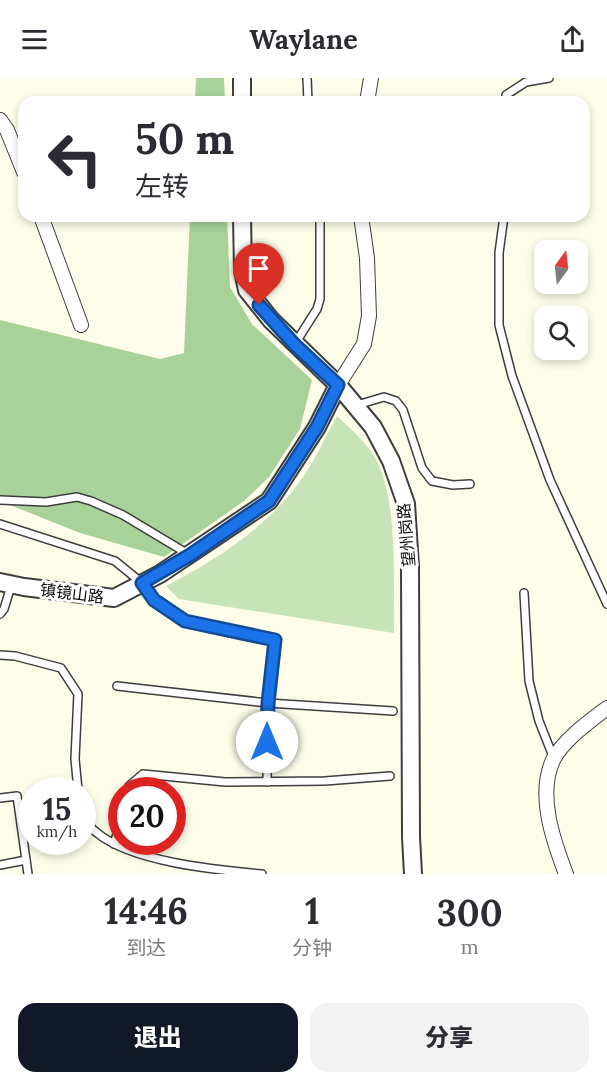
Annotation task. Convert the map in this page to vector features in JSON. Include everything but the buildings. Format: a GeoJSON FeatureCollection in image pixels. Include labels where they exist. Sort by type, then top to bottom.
{"type":"FeatureCollection","features":[{"type":"Feature","properties":{"kind":"street"},"geometry":{"type":"LineString","coordinates":[[242,78],[242,96]]}},
{"type":"Feature","properties":{"kind":"street"},"geometry":{"type":"LineString","coordinates":[[368,96],[371,78]]}},
{"type":"Feature","properties":{"kind":"street"},"geometry":{"type":"LineString","coordinates":[[0,120],[7,130],[18,157]]}},
{"type":"Feature","properties":{"kind":"street"},"geometry":{"type":"LineString","coordinates":[[43,222],[81,325]]}},
{"type":"Feature","properties":{"kind":"street","name":"望州岗路"},"geometry":{"type":"LineString","coordinates":[[242,222],[243,271],[248,290],[271,320],[338,385],[373,427],[391,461],[406,504],[410,566],[413,874]]}},
{"type":"Feature","properties":{"kind":"street"},"geometry":{"type":"LineString","coordinates":[[338,385],[364,344],[369,316],[367,258],[362,222]]}},
{"type":"Feature","properties":{"kind":"street","name":"镇镜山路"},"geometry":{"type":"LineString","coordinates":[[6,583],[114,598],[190,555],[269,501],[317,427],[338,385]]}},
{"type":"Feature","properties":{"kind":"street"},"geometry":{"type":"LineString","coordinates":[[566,874],[555,846],[545,791],[554,759],[573,735],[607,708]]}},
{"type":"Feature","properties":{"kind":"lane"},"geometry":{"type":"LineString","coordinates":[[307,78],[308,96]]}},
{"type":"Feature","properties":{"kind":"lane"},"geometry":{"type":"LineString","coordinates":[[506,96],[526,82],[549,78]]}},
{"type":"Feature","properties":{"kind":"lane"},"geometry":{"type":"LineString","coordinates":[[294,344],[310,321],[320,299],[320,222]]}},
{"type":"Feature","properties":{"kind":"lane"},"geometry":{"type":"LineString","coordinates":[[503,222],[499,252],[499,324],[512,376],[550,480],[607,604]]}},
{"type":"Feature","properties":{"kind":"lane"},"geometry":{"type":"LineString","coordinates":[[355,405],[384,397],[396,401],[403,410],[422,468],[432,481],[453,485],[470,484]]}},
{"type":"Feature","properties":{"kind":"lane"},"geometry":{"type":"LineString","coordinates":[[0,500],[46,502],[77,497],[91,501],[123,515],[190,555]]}},
{"type":"Feature","properties":{"kind":"lane"},"geometry":{"type":"LineString","coordinates":[[0,524],[115,561],[142,583],[154,600],[185,621],[275,640],[268,703],[267,782]]}},
{"type":"Feature","properties":{"kind":"lane"},"geometry":{"type":"LineString","coordinates":[[0,614],[4,609],[6,583]]}},
{"type":"Feature","properties":{"kind":"lane"},"geometry":{"type":"LineString","coordinates":[[524,594],[529,681],[539,721],[554,759]]}},
{"type":"Feature","properties":{"kind":"lane"},"geometry":{"type":"LineString","coordinates":[[0,655],[15,656],[61,668],[78,694],[75,759],[77,777]]}},
{"type":"Feature","properties":{"kind":"lane"},"geometry":{"type":"LineString","coordinates":[[117,686],[268,703],[393,711]]}},
{"type":"Feature","properties":{"kind":"lane"},"geometry":{"type":"LineString","coordinates":[[140,777],[143,774],[174,777]]}},
{"type":"Feature","properties":{"kind":"lane"},"geometry":{"type":"LineString","coordinates":[[186,778],[225,782],[267,782],[325,781],[390,776]]}},
{"type":"Feature","properties":{"kind":"lane"},"geometry":{"type":"LineString","coordinates":[[0,798],[17,796],[28,874]]}},
{"type":"Feature","properties":{"kind":"lane"},"geometry":{"type":"LineString","coordinates":[[148,855],[211,872],[262,874]]}},
{"type":"Feature","properties":{"kind":"lane"},"geometry":{"type":"LineString","coordinates":[[0,865],[26,860]]}},
{"type":"Feature","properties":{"kind":"green space"},"geometry":{"type":"Polygon","coordinates":[[[196,78],[224,78],[225,96],[195,96],[196,78]]]}},
{"type":"Feature","properties":{"kind":"green space"},"geometry":{"type":"Polygon","coordinates":[[[190,222],[227,222],[230,287],[252,324],[312,380],[300,429],[269,477],[244,501],[164,557],[80,533],[0,501],[0,320],[160,359],[184,353],[190,222]]]}},
{"type":"Feature","properties":{"kind":"green space"},"geometry":{"type":"Polygon","coordinates":[[[337,416],[361,439],[374,456],[388,494],[393,542],[394,633],[179,599],[166,586],[223,553],[275,511],[303,477],[337,416]]]}},
{"type":"Feature","properties":{"kind":"route"},"geometry":{"type":"LineString","coordinates":[[259,305],[294,344],[338,385],[317,427],[269,501],[190,555],[142,583],[154,600],[185,621],[275,640],[268,703],[267,742]]}}]}
